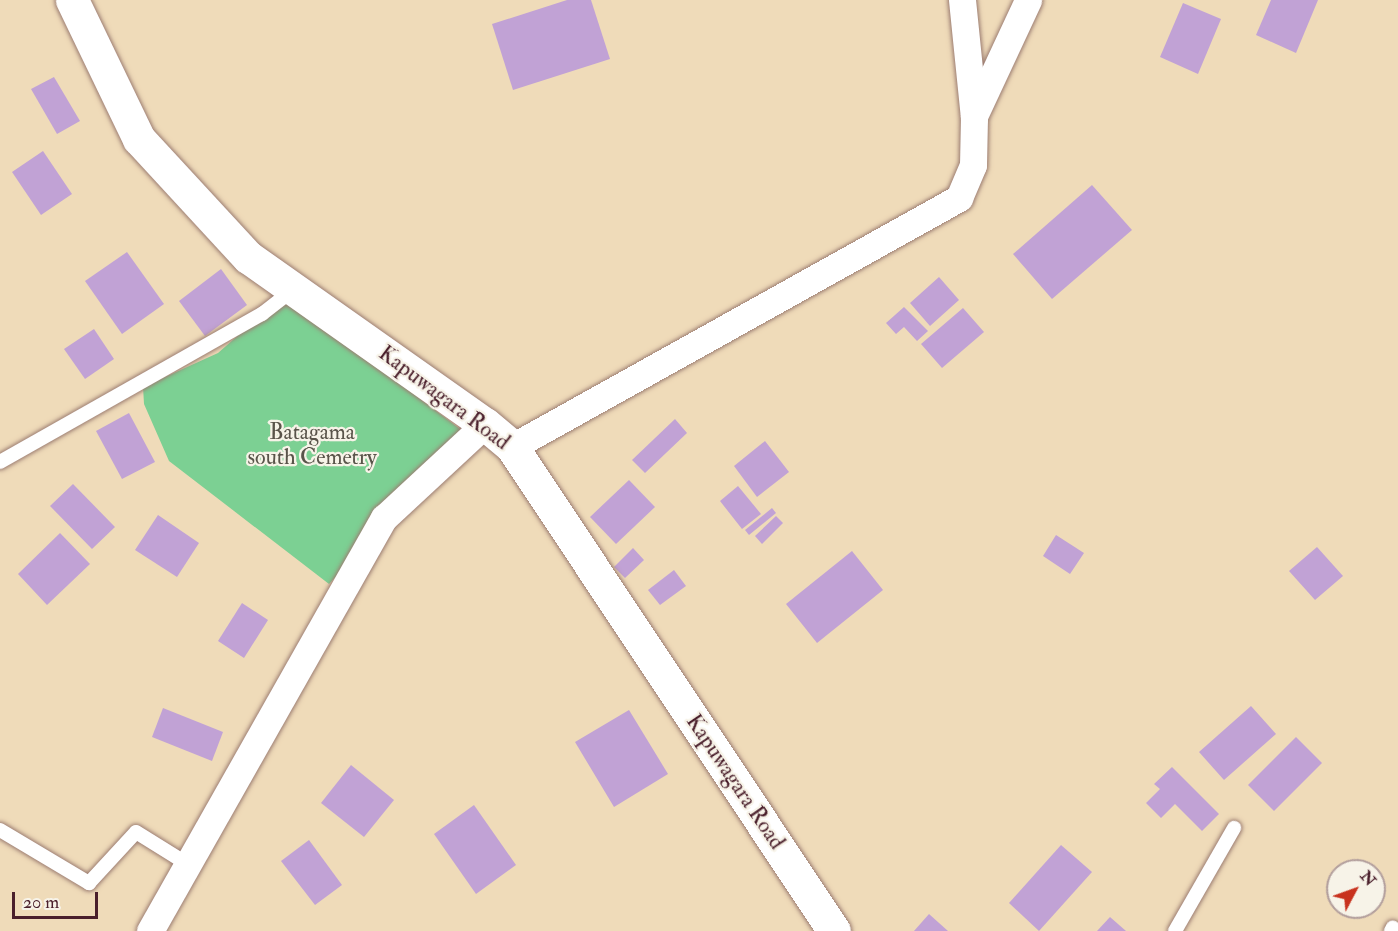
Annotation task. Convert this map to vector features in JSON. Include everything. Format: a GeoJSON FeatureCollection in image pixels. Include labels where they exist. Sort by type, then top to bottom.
{"type":"FeatureCollection","features":[{"type":"Feature","properties":{"kind":"street","name":"Kapuwagara Road"},"geometry":{"type":"LineString","coordinates":[[72,0],[139,139],[249,257],[485,424],[512,447],[822,926]]}},
{"type":"Feature","properties":{"kind":"street"},"geometry":{"type":"LineString","coordinates":[[512,447],[959,198],[973,165],[974,118],[962,0]]}},
{"type":"Feature","properties":{"kind":"street"},"geometry":{"type":"LineString","coordinates":[[974,118],[1028,0]]}},
{"type":"Feature","properties":{"kind":"street"},"geometry":{"type":"LineString","coordinates":[[150,931],[384,518],[485,424]]}},
{"type":"Feature","properties":{"kind":"lane"},"geometry":{"type":"LineString","coordinates":[[0,462],[262,314],[294,289]]}},
{"type":"Feature","properties":{"kind":"lane"},"geometry":{"type":"LineString","coordinates":[[1175,931],[1234,828]]}},
{"type":"Feature","properties":{"kind":"lane"},"geometry":{"type":"LineString","coordinates":[[0,830],[89,883],[136,832],[189,865]]}},
{"type":"Feature","properties":{"kind":"green space","name":"Batagama south Cemetry"},"geometry":{"type":"Polygon","coordinates":[[[283,296],[468,435],[329,584],[169,461],[144,404],[143,387],[218,353],[283,296]]]}},
{"type":"Feature","properties":{"kind":"building"},"geometry":{"type":"Polygon","coordinates":[[[567,0],[591,0],[610,59],[513,90],[492,24],[567,0]]]}},
{"type":"Feature","properties":{"kind":"building"},"geometry":{"type":"Polygon","coordinates":[[[1271,0],[1318,0],[1296,53],[1256,35],[1271,0]]]}},
{"type":"Feature","properties":{"kind":"building"},"geometry":{"type":"Polygon","coordinates":[[[1183,3],[1221,19],[1198,74],[1160,57],[1183,3]]]}},
{"type":"Feature","properties":{"kind":"building"},"geometry":{"type":"Polygon","coordinates":[[[54,77],[80,121],[57,134],[31,89],[54,77]]]}},
{"type":"Feature","properties":{"kind":"building"},"geometry":{"type":"Polygon","coordinates":[[[43,151],[72,194],[41,215],[12,172],[43,151]]]}},
{"type":"Feature","properties":{"kind":"building"},"geometry":{"type":"Polygon","coordinates":[[[1092,185],[1132,230],[1052,299],[1013,254],[1092,185]]]}},
{"type":"Feature","properties":{"kind":"building"},"geometry":{"type":"Polygon","coordinates":[[[127,252],[164,304],[122,334],[85,281],[127,252]]]}},
{"type":"Feature","properties":{"kind":"building"},"geometry":{"type":"Polygon","coordinates":[[[221,269],[247,305],[205,336],[179,301],[221,269]]]}},
{"type":"Feature","properties":{"kind":"building"},"geometry":{"type":"Polygon","coordinates":[[[939,277],[959,300],[930,326],[910,303],[939,277]]]}},
{"type":"Feature","properties":{"kind":"building"},"geometry":{"type":"Polygon","coordinates":[[[904,307],[928,331],[917,341],[904,327],[896,334],[886,323],[904,307]]]}},
{"type":"Feature","properties":{"kind":"building"},"geometry":{"type":"Polygon","coordinates":[[[963,308],[984,332],[942,368],[921,344],[963,308]]]}},
{"type":"Feature","properties":{"kind":"building"},"geometry":{"type":"Polygon","coordinates":[[[94,329],[114,359],[85,379],[64,349],[94,329]]]}},
{"type":"Feature","properties":{"kind":"building"},"geometry":{"type":"Polygon","coordinates":[[[129,413],[155,462],[122,479],[96,431],[129,413]]]}},
{"type":"Feature","properties":{"kind":"building"},"geometry":{"type":"Polygon","coordinates":[[[675,419],[687,433],[645,473],[632,460],[675,419]]]}},
{"type":"Feature","properties":{"kind":"building"},"geometry":{"type":"Polygon","coordinates":[[[765,441],[789,472],[757,497],[734,466],[765,441]]]}},
{"type":"Feature","properties":{"kind":"building"},"geometry":{"type":"Polygon","coordinates":[[[629,480],[655,507],[616,544],[590,517],[629,480]]]}},
{"type":"Feature","properties":{"kind":"building"},"geometry":{"type":"Polygon","coordinates":[[[73,484],[115,527],[92,549],[50,506],[73,484]]]}},
{"type":"Feature","properties":{"kind":"building"},"geometry":{"type":"Polygon","coordinates":[[[738,486],[761,514],[742,529],[720,501],[738,486]]]}},
{"type":"Feature","properties":{"kind":"building"},"geometry":{"type":"Polygon","coordinates":[[[772,508],[776,513],[749,535],[745,530],[772,508]]]}},
{"type":"Feature","properties":{"kind":"building"},"geometry":{"type":"Polygon","coordinates":[[[158,515],[199,543],[177,577],[135,550],[158,515]]]}},
{"type":"Feature","properties":{"kind":"building"},"geometry":{"type":"Polygon","coordinates":[[[776,516],[783,523],[762,544],[755,536],[776,516]]]}},
{"type":"Feature","properties":{"kind":"building"},"geometry":{"type":"Polygon","coordinates":[[[60,533],[90,564],[47,605],[18,574],[60,533]]]}},
{"type":"Feature","properties":{"kind":"building"},"geometry":{"type":"Polygon","coordinates":[[[1056,535],[1084,553],[1070,574],[1043,556],[1056,535]]]}},
{"type":"Feature","properties":{"kind":"building"},"geometry":{"type":"Polygon","coordinates":[[[1317,547],[1343,576],[1315,600],[1289,571],[1317,547]]]}},
{"type":"Feature","properties":{"kind":"building"},"geometry":{"type":"Polygon","coordinates":[[[633,548],[644,560],[625,578],[614,567],[633,548]]]}},
{"type":"Feature","properties":{"kind":"building"},"geometry":{"type":"Polygon","coordinates":[[[852,551],[883,590],[817,643],[786,604],[852,551]]]}},
{"type":"Feature","properties":{"kind":"building"},"geometry":{"type":"Polygon","coordinates":[[[674,570],[686,586],[660,605],[648,590],[674,570]]]}},
{"type":"Feature","properties":{"kind":"building"},"geometry":{"type":"Polygon","coordinates":[[[242,603],[268,620],[244,658],[218,641],[242,603]]]}},
{"type":"Feature","properties":{"kind":"building"},"geometry":{"type":"Polygon","coordinates":[[[1251,706],[1276,734],[1224,780],[1199,752],[1251,706]]]}},
{"type":"Feature","properties":{"kind":"building"},"geometry":{"type":"Polygon","coordinates":[[[163,708],[223,732],[212,761],[152,737],[163,708]]]}},
{"type":"Feature","properties":{"kind":"building"},"geometry":{"type":"Polygon","coordinates":[[[629,710],[668,774],[614,807],[575,742],[629,710]]]}},
{"type":"Feature","properties":{"kind":"building"},"geometry":{"type":"Polygon","coordinates":[[[1296,737],[1322,763],[1274,811],[1248,785],[1296,737]]]}},
{"type":"Feature","properties":{"kind":"building"},"geometry":{"type":"Polygon","coordinates":[[[351,765],[394,800],[364,837],[321,803],[351,765]]]}},
{"type":"Feature","properties":{"kind":"building"},"geometry":{"type":"Polygon","coordinates":[[[1172,767],[1219,814],[1202,831],[1175,804],[1161,818],[1146,803],[1160,789],[1154,784],[1172,767]]]}},
{"type":"Feature","properties":{"kind":"building"},"geometry":{"type":"Polygon","coordinates":[[[474,805],[516,865],[476,894],[434,834],[474,805]]]}},
{"type":"Feature","properties":{"kind":"building"},"geometry":{"type":"Polygon","coordinates":[[[309,840],[342,885],[315,905],[281,861],[309,840]]]}},
{"type":"Feature","properties":{"kind":"building"},"geometry":{"type":"Polygon","coordinates":[[[1061,845],[1092,872],[1039,931],[1009,903],[1061,845]]]}},
{"type":"Feature","properties":{"kind":"building"},"geometry":{"type":"Polygon","coordinates":[[[929,914],[948,931],[914,931],[929,914]]]}},
{"type":"Feature","properties":{"kind":"building"},"geometry":{"type":"Polygon","coordinates":[[[1110,917],[1126,931],[1097,931],[1110,917]]]}}]}
